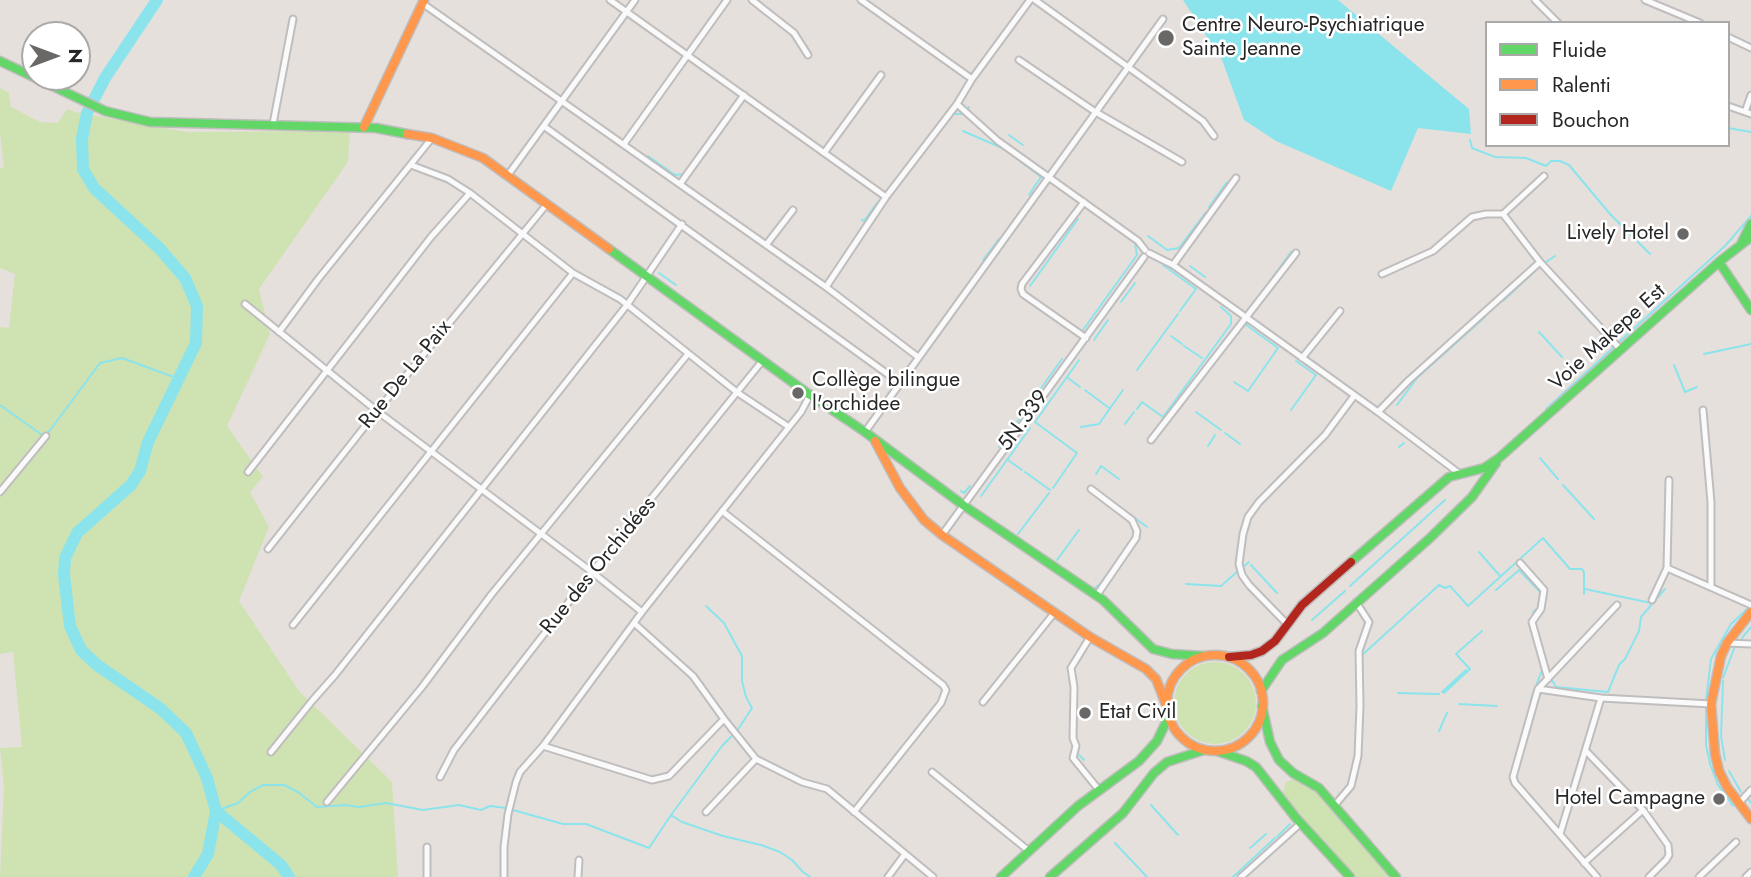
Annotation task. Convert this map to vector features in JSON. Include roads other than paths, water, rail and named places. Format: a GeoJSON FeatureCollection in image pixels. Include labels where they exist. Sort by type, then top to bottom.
{"type":"FeatureCollection","features":[{"type":"Feature","properties":{"kind":"main road"},"geometry":{"type":"LineString","coordinates":[[364,127],[423,1]]}},
{"type":"Feature","properties":{"kind":"main road"},"geometry":{"type":"LineString","coordinates":[[0,61],[105,111],[156,122],[364,127],[432,138],[472,153],[509,175],[962,505],[1097,595],[1125,619],[1153,649],[1172,654],[1229,657],[1262,651],[1275,641],[1302,605],[1446,479],[1484,468],[1499,458]]}},
{"type":"Feature","properties":{"kind":"main road","name":"Voie Makepe Est"},"geometry":{"type":"LineString","coordinates":[[1741,245],[1751,224]]}},
{"type":"Feature","properties":{"kind":"main road","name":"Voie Makepe Est"},"geometry":{"type":"LineString","coordinates":[[1499,458],[1719,262],[1751,237]]}},
{"type":"Feature","properties":{"kind":"main road"},"geometry":{"type":"LineString","coordinates":[[1719,262],[1751,310]]}},
{"type":"Feature","properties":{"kind":"main road"},"geometry":{"type":"LineString","coordinates":[[874,439],[909,503],[924,520],[1090,637],[1152,673],[1174,728],[1182,738],[1204,750],[1217,751],[1256,767],[1301,823],[1350,877]]}},
{"type":"Feature","properties":{"kind":"main road"},"geometry":{"type":"LineString","coordinates":[[1261,691],[1282,660],[1323,633],[1472,497],[1499,458]]}},
{"type":"Feature","properties":{"kind":"main road"},"geometry":{"type":"LineString","coordinates":[[1751,612],[1729,640],[1715,677],[1712,704],[1717,762],[1727,787],[1751,819]]}},
{"type":"Feature","properties":{"kind":"main road"},"geometry":{"type":"LineString","coordinates":[[1729,640],[1751,621]]}},
{"type":"Feature","properties":{"kind":"main road"},"geometry":{"type":"LineString","coordinates":[[1001,877],[1099,790],[1150,750],[1168,711],[1169,690],[1176,675],[1188,663],[1203,656]]}},
{"type":"Feature","properties":{"kind":"main road"},"geometry":{"type":"LineString","coordinates":[[1229,657],[1249,669],[1261,691],[1269,742],[1279,760],[1293,773],[1319,788],[1396,877]]}},
{"type":"Feature","properties":{"kind":"main road"},"geometry":{"type":"LineString","coordinates":[[1217,751],[1241,743],[1251,734],[1258,722],[1262,706]]}},
{"type":"Feature","properties":{"kind":"main road"},"geometry":{"type":"LineString","coordinates":[[1050,877],[1122,813],[1154,773],[1167,762],[1204,750]]}},
{"type":"Feature","properties":{"kind":"street"},"geometry":{"type":"LineString","coordinates":[[610,0],[886,197]]}},
{"type":"Feature","properties":{"kind":"street"},"geometry":{"type":"LineString","coordinates":[[509,175],[635,0]]}},
{"type":"Feature","properties":{"kind":"street"},"geometry":{"type":"LineString","coordinates":[[624,144],[727,0]]}},
{"type":"Feature","properties":{"kind":"street"},"geometry":{"type":"LineString","coordinates":[[752,0],[794,33],[808,54]]}},
{"type":"Feature","properties":{"kind":"street"},"geometry":{"type":"LineString","coordinates":[[826,287],[886,197],[1032,0],[1203,121],[1214,136]]}},
{"type":"Feature","properties":{"kind":"street"},"geometry":{"type":"LineString","coordinates":[[1535,0],[1556,21]]}},
{"type":"Feature","properties":{"kind":"street"},"geometry":{"type":"LineString","coordinates":[[1645,0],[1695,21]]}},
{"type":"Feature","properties":{"kind":"street"},"geometry":{"type":"LineString","coordinates":[[423,1],[826,287],[918,358]]}},
{"type":"Feature","properties":{"kind":"street"},"geometry":{"type":"LineString","coordinates":[[864,1],[972,79]]}},
{"type":"Feature","properties":{"kind":"street"},"geometry":{"type":"LineString","coordinates":[[273,124],[293,19]]}},
{"type":"Feature","properties":{"kind":"street"},"geometry":{"type":"LineString","coordinates":[[864,432],[1163,19]]}},
{"type":"Feature","properties":{"kind":"street"},"geometry":{"type":"LineString","coordinates":[[1730,38],[1751,48]]}},
{"type":"Feature","properties":{"kind":"street"},"geometry":{"type":"LineString","coordinates":[[1019,60],[1094,111],[1182,162]]}},
{"type":"Feature","properties":{"kind":"street"},"geometry":{"type":"LineString","coordinates":[[824,153],[881,75]]}},
{"type":"Feature","properties":{"kind":"street"},"geometry":{"type":"LineString","coordinates":[[680,184],[744,95]]}},
{"type":"Feature","properties":{"kind":"street"},"geometry":{"type":"LineString","coordinates":[[1730,107],[1748,113],[1751,95]]}},
{"type":"Feature","properties":{"kind":"street"},"geometry":{"type":"LineString","coordinates":[[957,104],[998,141],[1139,241],[1146,253],[1172,264],[1460,474]]}},
{"type":"Feature","properties":{"kind":"street"},"geometry":{"type":"LineString","coordinates":[[545,127],[900,383]]}},
{"type":"Feature","properties":{"kind":"street"},"geometry":{"type":"LineString","coordinates":[[279,332],[432,138]]}},
{"type":"Feature","properties":{"kind":"street"},"geometry":{"type":"LineString","coordinates":[[411,164],[448,179],[470,193],[573,273],[627,305],[738,393],[789,427]]}},
{"type":"Feature","properties":{"kind":"street"},"geometry":{"type":"LineString","coordinates":[[1382,274],[1433,251],[1478,215],[1503,214],[1544,176]]}},
{"type":"Feature","properties":{"kind":"street"},"geometry":{"type":"LineString","coordinates":[[1172,264],[1236,178]]}},
{"type":"Feature","properties":{"kind":"street"},"geometry":{"type":"LineString","coordinates":[[248,472],[431,237],[470,193]]}},
{"type":"Feature","properties":{"kind":"street"},"geometry":{"type":"LineString","coordinates":[[1084,202],[1022,284],[1021,289],[1023,295],[1086,338]]}},
{"type":"Feature","properties":{"kind":"street","name":"Rue De La Paix"},"geometry":{"type":"LineString","coordinates":[[268,549],[547,204]]}},
{"type":"Feature","properties":{"kind":"street"},"geometry":{"type":"LineString","coordinates":[[766,245],[793,210]]}},
{"type":"Feature","properties":{"kind":"street"},"geometry":{"type":"LineString","coordinates":[[1503,214],[1540,262],[1621,350]]}},
{"type":"Feature","properties":{"kind":"street"},"geometry":{"type":"LineString","coordinates":[[271,752],[335,676],[627,305],[682,224]]}},
{"type":"Feature","properties":{"kind":"street","name":"5N.339"},"geometry":{"type":"LineString","coordinates":[[942,535],[1146,253]]}},
{"type":"Feature","properties":{"kind":"street"},"geometry":{"type":"LineString","coordinates":[[1151,440],[1296,253]]}},
{"type":"Feature","properties":{"kind":"street"},"geometry":{"type":"LineString","coordinates":[[1378,412],[1408,381],[1540,262]]}},
{"type":"Feature","properties":{"kind":"street"},"geometry":{"type":"LineString","coordinates":[[293,625],[573,273]]}},
{"type":"Feature","properties":{"kind":"street"},"geometry":{"type":"LineString","coordinates":[[245,304],[377,411],[642,612]]}},
{"type":"Feature","properties":{"kind":"street"},"geometry":{"type":"LineString","coordinates":[[1302,358],[1340,310]]}},
{"type":"Feature","properties":{"kind":"street"},"geometry":{"type":"LineString","coordinates":[[327,802],[422,687],[491,594],[688,354]]}},
{"type":"Feature","properties":{"kind":"street","name":"Rue des Orchidées"},"geometry":{"type":"LineString","coordinates":[[440,776],[454,750],[592,572],[763,360]]}},
{"type":"Feature","properties":{"kind":"street"},"geometry":{"type":"LineString","coordinates":[[504,877],[504,847],[520,772],[543,746],[642,612],[789,427],[810,396]]}},
{"type":"Feature","properties":{"kind":"street"},"geometry":{"type":"LineString","coordinates":[[1287,625],[1242,575],[1239,564],[1243,534],[1248,517],[1259,502],[1325,435],[1354,396]]}},
{"type":"Feature","properties":{"kind":"street"},"geometry":{"type":"LineString","coordinates":[[1703,410],[1711,502],[1711,587]]}},
{"type":"Feature","properties":{"kind":"street"},"geometry":{"type":"LineString","coordinates":[[0,492],[46,436]]}},
{"type":"Feature","properties":{"kind":"street"},"geometry":{"type":"LineString","coordinates":[[1652,600],[1667,568],[1670,480]]}},
{"type":"Feature","properties":{"kind":"street"},"geometry":{"type":"LineString","coordinates":[[1091,489],[1132,520],[1137,531],[1136,538],[1097,595]]}},
{"type":"Feature","properties":{"kind":"street"},"geometry":{"type":"LineString","coordinates":[[722,512],[946,690],[941,703],[854,812]]}},
{"type":"Feature","properties":{"kind":"street"},"geometry":{"type":"LineString","coordinates":[[1520,563],[1544,590],[1541,609],[1532,622],[1548,679]]}},
{"type":"Feature","properties":{"kind":"street"},"geometry":{"type":"LineString","coordinates":[[1667,568],[1751,605]]}},
{"type":"Feature","properties":{"kind":"street"},"geometry":{"type":"LineString","coordinates":[[1334,806],[1351,786],[1358,756],[1359,651],[1369,622],[1356,602]]}},
{"type":"Feature","properties":{"kind":"street"},"geometry":{"type":"LineString","coordinates":[[1597,877],[1515,783],[1513,777],[1538,689],[1617,605]]}},
{"type":"Feature","properties":{"kind":"street"},"geometry":{"type":"LineString","coordinates":[[983,702],[1055,612]]}},
{"type":"Feature","properties":{"kind":"street"},"geometry":{"type":"LineString","coordinates":[[634,623],[687,669],[757,759],[802,782],[827,789],[933,877]]}},
{"type":"Feature","properties":{"kind":"street"},"geometry":{"type":"LineString","coordinates":[[1090,637],[1071,668],[1073,738],[1076,746],[1073,758],[1099,790]]}},
{"type":"Feature","properties":{"kind":"street"},"geometry":{"type":"LineString","coordinates":[[1729,640],[1751,644]]}},
{"type":"Feature","properties":{"kind":"street"},"geometry":{"type":"LineString","coordinates":[[1538,689],[1601,698],[1712,704]]}},
{"type":"Feature","properties":{"kind":"street"},"geometry":{"type":"LineString","coordinates":[[1560,834],[1601,698]]}},
{"type":"Feature","properties":{"kind":"street"},"geometry":{"type":"LineString","coordinates":[[543,746],[652,780],[669,776],[724,719]]}},
{"type":"Feature","properties":{"kind":"street"},"geometry":{"type":"LineString","coordinates":[[1586,751],[1643,810],[1669,850],[1667,860],[1648,877]]}},
{"type":"Feature","properties":{"kind":"street"},"geometry":{"type":"LineString","coordinates":[[706,812],[757,759]]}},
{"type":"Feature","properties":{"kind":"street"},"geometry":{"type":"LineString","coordinates":[[932,772],[1029,852]]}},
{"type":"Feature","properties":{"kind":"street"},"geometry":{"type":"LineString","coordinates":[[1738,804],[1751,790]]}},
{"type":"Feature","properties":{"kind":"street"},"geometry":{"type":"LineString","coordinates":[[1584,863],[1643,810]]}},
{"type":"Feature","properties":{"kind":"street"},"geometry":{"type":"LineString","coordinates":[[1241,877],[1301,823]]}},
{"type":"Feature","properties":{"kind":"street"},"geometry":{"type":"LineString","coordinates":[[1699,877],[1736,842]]}},
{"type":"Feature","properties":{"kind":"street"},"geometry":{"type":"LineString","coordinates":[[427,847],[427,877]]}},
{"type":"Feature","properties":{"kind":"street"},"geometry":{"type":"LineString","coordinates":[[888,877],[905,853]]}},
{"type":"Feature","properties":{"kind":"street"},"geometry":{"type":"LineString","coordinates":[[578,877],[579,860]]}},
{"type":"Feature","properties":{"kind":"street"},"geometry":{"type":"LineString","coordinates":[[1746,877],[1751,872]]}},
{"type":"Feature","properties":{"kind":"water"},"geometry":{"type":"Polygon","coordinates":[[[1183,0],[1338,0],[1469,109],[1471,134],[1418,128],[1391,191],[1276,141],[1244,120],[1222,60],[1183,0]]]}},
{"type":"Feature","properties":{"kind":"waterway"},"geometry":{"type":"LineString","coordinates":[[157,0],[105,78],[87,113],[82,139],[83,169],[94,188],[159,248],[185,278],[197,306],[196,343],[148,442],[140,471],[131,485],[77,533],[65,558],[64,575],[70,626],[81,650],[97,665],[161,709],[186,733],[207,778],[216,811],[208,854],[194,877]]}},
{"type":"Feature","properties":{"kind":"waterway"},"geometry":{"type":"LineString","coordinates":[[952,114],[966,114],[969,107]]}},
{"type":"Feature","properties":{"kind":"waterway"},"geometry":{"type":"LineString","coordinates":[[1730,128],[1751,132]]}},
{"type":"Feature","properties":{"kind":"waterway"},"geometry":{"type":"LineString","coordinates":[[963,131],[1002,148]]}},
{"type":"Feature","properties":{"kind":"waterway"},"geometry":{"type":"LineString","coordinates":[[1009,135],[1023,145]]}},
{"type":"Feature","properties":{"kind":"waterway"},"geometry":{"type":"LineString","coordinates":[[1470,140],[1472,148],[1495,157],[1526,158],[1546,166],[1551,161],[1569,165],[1610,214],[1650,254]]}},
{"type":"Feature","properties":{"kind":"waterway"},"geometry":{"type":"LineString","coordinates":[[648,156],[675,175],[684,174],[700,151]]}},
{"type":"Feature","properties":{"kind":"waterway"},"geometry":{"type":"LineString","coordinates":[[1021,162],[1041,177],[1037,183]]}},
{"type":"Feature","properties":{"kind":"waterway"},"geometry":{"type":"LineString","coordinates":[[1209,207],[1227,182]]}},
{"type":"Feature","properties":{"kind":"waterway"},"geometry":{"type":"LineString","coordinates":[[1029,195],[1036,184]]}},
{"type":"Feature","properties":{"kind":"waterway"},"geometry":{"type":"LineString","coordinates":[[862,220],[864,221],[877,203]]}},
{"type":"Feature","properties":{"kind":"waterway"},"geometry":{"type":"LineString","coordinates":[[1148,236],[1167,250],[1179,248],[1206,212]]}},
{"type":"Feature","properties":{"kind":"waterway"},"geometry":{"type":"LineString","coordinates":[[1619,342],[1725,246],[1751,216]]}},
{"type":"Feature","properties":{"kind":"waterway"},"geometry":{"type":"LineString","coordinates":[[1030,286],[1078,219]]}},
{"type":"Feature","properties":{"kind":"waterway"},"geometry":{"type":"LineString","coordinates":[[1083,330],[1137,255],[1135,243],[1125,235]]}},
{"type":"Feature","properties":{"kind":"waterway"},"geometry":{"type":"LineString","coordinates":[[983,260],[999,239]]}},
{"type":"Feature","properties":{"kind":"waterway"},"geometry":{"type":"LineString","coordinates":[[1259,296],[1291,252]]}},
{"type":"Feature","properties":{"kind":"waterway"},"geometry":{"type":"LineString","coordinates":[[1546,262],[1555,256]]}},
{"type":"Feature","properties":{"kind":"waterway"},"geometry":{"type":"LineString","coordinates":[[1163,265],[1196,289],[1180,311]]}},
{"type":"Feature","properties":{"kind":"waterway"},"geometry":{"type":"LineString","coordinates":[[1190,266],[1205,277]]}},
{"type":"Feature","properties":{"kind":"waterway"},"geometry":{"type":"LineString","coordinates":[[1503,301],[1535,271]]}},
{"type":"Feature","properties":{"kind":"waterway"},"geometry":{"type":"LineString","coordinates":[[1545,272],[1592,324]]}},
{"type":"Feature","properties":{"kind":"waterway"},"geometry":{"type":"LineString","coordinates":[[659,273],[676,285]]}},
{"type":"Feature","properties":{"kind":"waterway"},"geometry":{"type":"LineString","coordinates":[[1121,302],[1135,283]]}},
{"type":"Feature","properties":{"kind":"waterway"},"geometry":{"type":"LineString","coordinates":[[1137,409],[1142,402],[1163,417],[1231,324],[1231,316],[1221,307]]}},
{"type":"Feature","properties":{"kind":"waterway"},"geometry":{"type":"LineString","coordinates":[[1137,370],[1178,314]]}},
{"type":"Feature","properties":{"kind":"waterway"},"geometry":{"type":"LineString","coordinates":[[1397,405],[1417,378],[1485,317]]}},
{"type":"Feature","properties":{"kind":"waterway"},"geometry":{"type":"LineString","coordinates":[[1094,340],[1108,320]]}},
{"type":"Feature","properties":{"kind":"waterway"},"geometry":{"type":"LineString","coordinates":[[1234,382],[1248,391],[1278,348],[1245,324]]}},
{"type":"Feature","properties":{"kind":"waterway"},"geometry":{"type":"LineString","coordinates":[[1539,332],[1562,357]]}},
{"type":"Feature","properties":{"kind":"waterway"},"geometry":{"type":"LineString","coordinates":[[1171,336],[1182,344]]}},
{"type":"Feature","properties":{"kind":"waterway"},"geometry":{"type":"LineString","coordinates":[[1704,354],[1751,344]]}},
{"type":"Feature","properties":{"kind":"waterway"},"geometry":{"type":"LineString","coordinates":[[1184,346],[1202,358]]}},
{"type":"Feature","properties":{"kind":"waterway"},"geometry":{"type":"LineString","coordinates":[[1546,409],[1615,346]]}},
{"type":"Feature","properties":{"kind":"waterway"},"geometry":{"type":"LineString","coordinates":[[48,433],[100,363],[122,358],[179,379]]}},
{"type":"Feature","properties":{"kind":"waterway"},"geometry":{"type":"LineString","coordinates":[[999,447],[1062,359]]}},
{"type":"Feature","properties":{"kind":"waterway"},"geometry":{"type":"LineString","coordinates":[[1053,488],[1077,453],[1035,422],[1079,360]]}},
{"type":"Feature","properties":{"kind":"waterway"},"geometry":{"type":"LineString","coordinates":[[1291,410],[1316,375],[1296,361]]}},
{"type":"Feature","properties":{"kind":"waterway"},"geometry":{"type":"LineString","coordinates":[[1674,365],[1685,392],[1697,387]]}},
{"type":"Feature","properties":{"kind":"waterway"},"geometry":{"type":"LineString","coordinates":[[1068,378],[1080,387]]}},
{"type":"Feature","properties":{"kind":"waterway"},"geometry":{"type":"LineString","coordinates":[[1085,390],[1109,408]]}},
{"type":"Feature","properties":{"kind":"waterway"},"geometry":{"type":"LineString","coordinates":[[1081,427],[1099,424],[1123,390]]}},
{"type":"Feature","properties":{"kind":"waterway"},"geometry":{"type":"LineString","coordinates":[[0,405],[45,437]]}},
{"type":"Feature","properties":{"kind":"waterway"},"geometry":{"type":"LineString","coordinates":[[1125,424],[1134,412]]}},
{"type":"Feature","properties":{"kind":"waterway"},"geometry":{"type":"LineString","coordinates":[[1196,412],[1221,430]]}},
{"type":"Feature","properties":{"kind":"waterway"},"geometry":{"type":"LineString","coordinates":[[981,496],[1030,428]]}},
{"type":"Feature","properties":{"kind":"waterway"},"geometry":{"type":"LineString","coordinates":[[1225,433],[1240,444]]}},
{"type":"Feature","properties":{"kind":"waterway"},"geometry":{"type":"LineString","coordinates":[[1208,446],[1215,435]]}},
{"type":"Feature","properties":{"kind":"waterway"},"geometry":{"type":"LineString","coordinates":[[1399,447],[1404,443]]}},
{"type":"Feature","properties":{"kind":"waterway"},"geometry":{"type":"LineString","coordinates":[[1540,458],[1558,479]]}},
{"type":"Feature","properties":{"kind":"waterway"},"geometry":{"type":"LineString","coordinates":[[1008,460],[1022,470]]}},
{"type":"Feature","properties":{"kind":"waterway"},"geometry":{"type":"LineString","coordinates":[[1096,474],[1101,466],[1119,479]]}},
{"type":"Feature","properties":{"kind":"waterway"},"geometry":{"type":"LineString","coordinates":[[1025,472],[1050,490]]}},
{"type":"Feature","properties":{"kind":"waterway"},"geometry":{"type":"LineString","coordinates":[[1563,485],[1594,519]]}},
{"type":"Feature","properties":{"kind":"waterway"},"geometry":{"type":"LineString","coordinates":[[961,491],[964,493],[970,486]]}},
{"type":"Feature","properties":{"kind":"waterway"},"geometry":{"type":"LineString","coordinates":[[1018,534],[1049,493]]}},
{"type":"Feature","properties":{"kind":"waterway"},"geometry":{"type":"LineString","coordinates":[[1109,499],[1147,527]]}},
{"type":"Feature","properties":{"kind":"waterway"},"geometry":{"type":"LineString","coordinates":[[1350,586],[1445,500]]}},
{"type":"Feature","properties":{"kind":"waterway"},"geometry":{"type":"LineString","coordinates":[[1057,560],[1079,530]]}},
{"type":"Feature","properties":{"kind":"waterway"},"geometry":{"type":"LineString","coordinates":[[1361,656],[1439,585],[1445,588],[1450,586],[1468,606],[1543,538],[1570,569],[1582,569],[1584,594]]}},
{"type":"Feature","properties":{"kind":"waterway"},"geometry":{"type":"LineString","coordinates":[[1095,588],[1126,548]]}},
{"type":"Feature","properties":{"kind":"waterway"},"geometry":{"type":"LineString","coordinates":[[1479,552],[1500,576]]}},
{"type":"Feature","properties":{"kind":"waterway"},"geometry":{"type":"LineString","coordinates":[[1243,567],[1249,562]]}},
{"type":"Feature","properties":{"kind":"waterway"},"geometry":{"type":"LineString","coordinates":[[1251,565],[1277,593]]}},
{"type":"Feature","properties":{"kind":"waterway"},"geometry":{"type":"LineString","coordinates":[[1186,584],[1221,586],[1239,570]]}},
{"type":"Feature","properties":{"kind":"waterway"},"geometry":{"type":"LineString","coordinates":[[1496,590],[1519,570],[1541,593]]}},
{"type":"Feature","properties":{"kind":"waterway"},"geometry":{"type":"LineString","coordinates":[[1585,589],[1651,603]]}},
{"type":"Feature","properties":{"kind":"waterway"},"geometry":{"type":"LineString","coordinates":[[1550,677],[1556,687],[1608,692],[1619,665],[1625,659],[1639,631],[1641,617],[1665,589]]}},
{"type":"Feature","properties":{"kind":"waterway"},"geometry":{"type":"LineString","coordinates":[[1312,620],[1345,591]]}},
{"type":"Feature","properties":{"kind":"waterway"},"geometry":{"type":"LineString","coordinates":[[706,606],[724,623],[742,656],[742,681],[752,708],[737,731]]}},
{"type":"Feature","properties":{"kind":"waterway"},"geometry":{"type":"LineString","coordinates":[[1533,612],[1538,608]]}},
{"type":"Feature","properties":{"kind":"waterway"},"geometry":{"type":"LineString","coordinates":[[1706,700],[1711,659],[1731,624],[1747,609]]}},
{"type":"Feature","properties":{"kind":"waterway"},"geometry":{"type":"LineString","coordinates":[[1742,638],[1751,627]]}},
{"type":"Feature","properties":{"kind":"waterway"},"geometry":{"type":"LineString","coordinates":[[1444,693],[1470,669],[1456,654],[1482,631]]}},
{"type":"Feature","properties":{"kind":"waterway"},"geometry":{"type":"LineString","coordinates":[[1723,678],[1735,646]]}},
{"type":"Feature","properties":{"kind":"waterway"},"geometry":{"type":"LineString","coordinates":[[1442,692],[1466,670]]}},
{"type":"Feature","properties":{"kind":"waterway"},"geometry":{"type":"LineString","coordinates":[[1531,699],[1542,670]]}},
{"type":"Feature","properties":{"kind":"waterway"},"geometry":{"type":"LineString","coordinates":[[1723,681],[1721,736],[1725,760]]}},
{"type":"Feature","properties":{"kind":"waterway"},"geometry":{"type":"LineString","coordinates":[[1398,693],[1439,694]]}},
{"type":"Feature","properties":{"kind":"waterway"},"geometry":{"type":"LineString","coordinates":[[1459,704],[1497,706]]}},
{"type":"Feature","properties":{"kind":"waterway"},"geometry":{"type":"LineString","coordinates":[[1706,707],[1706,745],[1710,764],[1718,785],[1733,806]]}},
{"type":"Feature","properties":{"kind":"waterway"},"geometry":{"type":"LineString","coordinates":[[1439,731],[1447,713]]}},
{"type":"Feature","properties":{"kind":"waterway"},"geometry":{"type":"LineString","coordinates":[[671,815],[733,735]]}},
{"type":"Feature","properties":{"kind":"waterway"},"geometry":{"type":"LineString","coordinates":[[1076,752],[1084,760]]}},
{"type":"Feature","properties":{"kind":"waterway"},"geometry":{"type":"LineString","coordinates":[[1729,771],[1741,792]]}},
{"type":"Feature","properties":{"kind":"waterway"},"geometry":{"type":"LineString","coordinates":[[216,811],[238,803],[263,785],[284,785],[317,807],[359,807],[386,803],[423,810],[459,805],[481,810],[490,806],[563,824],[586,824],[649,848],[671,815],[682,822],[723,836],[780,852],[810,877]]}},
{"type":"Feature","properties":{"kind":"waterway"},"geometry":{"type":"LineString","coordinates":[[1748,799],[1751,803]]}},
{"type":"Feature","properties":{"kind":"waterway"},"geometry":{"type":"LineString","coordinates":[[1151,805],[1178,835]]}},
{"type":"Feature","properties":{"kind":"waterway"},"geometry":{"type":"LineString","coordinates":[[216,811],[281,865],[289,877]]}},
{"type":"Feature","properties":{"kind":"waterway"},"geometry":{"type":"LineString","coordinates":[[1277,837],[1290,824]]}},
{"type":"Feature","properties":{"kind":"waterway"},"geometry":{"type":"LineString","coordinates":[[1250,848],[1266,834]]}},
{"type":"Feature","properties":{"kind":"waterway"},"geometry":{"type":"LineString","coordinates":[[1233,877],[1275,838]]}},
{"type":"Feature","properties":{"kind":"waterway"},"geometry":{"type":"LineString","coordinates":[[1115,843],[1147,877]]}},
{"type":"Feature","properties":{"kind":"place","name":"Centre Neuro-Psychiatrique Sainte Jeanne"},"geometry":{"type":"Point","coordinates":[1166,38]}},
{"type":"Feature","properties":{"kind":"place","name":"Lively Hotel"},"geometry":{"type":"Point","coordinates":[1683,234]}},
{"type":"Feature","properties":{"kind":"place","name":"Collège bilingue l'orchidee"},"geometry":{"type":"Point","coordinates":[798,393]}},
{"type":"Feature","properties":{"kind":"place","name":"Etat Civil"},"geometry":{"type":"Point","coordinates":[1085,713]}},
{"type":"Feature","properties":{"kind":"place","name":"Hotel Campagne"},"geometry":{"type":"Point","coordinates":[1719,799]}}]}
